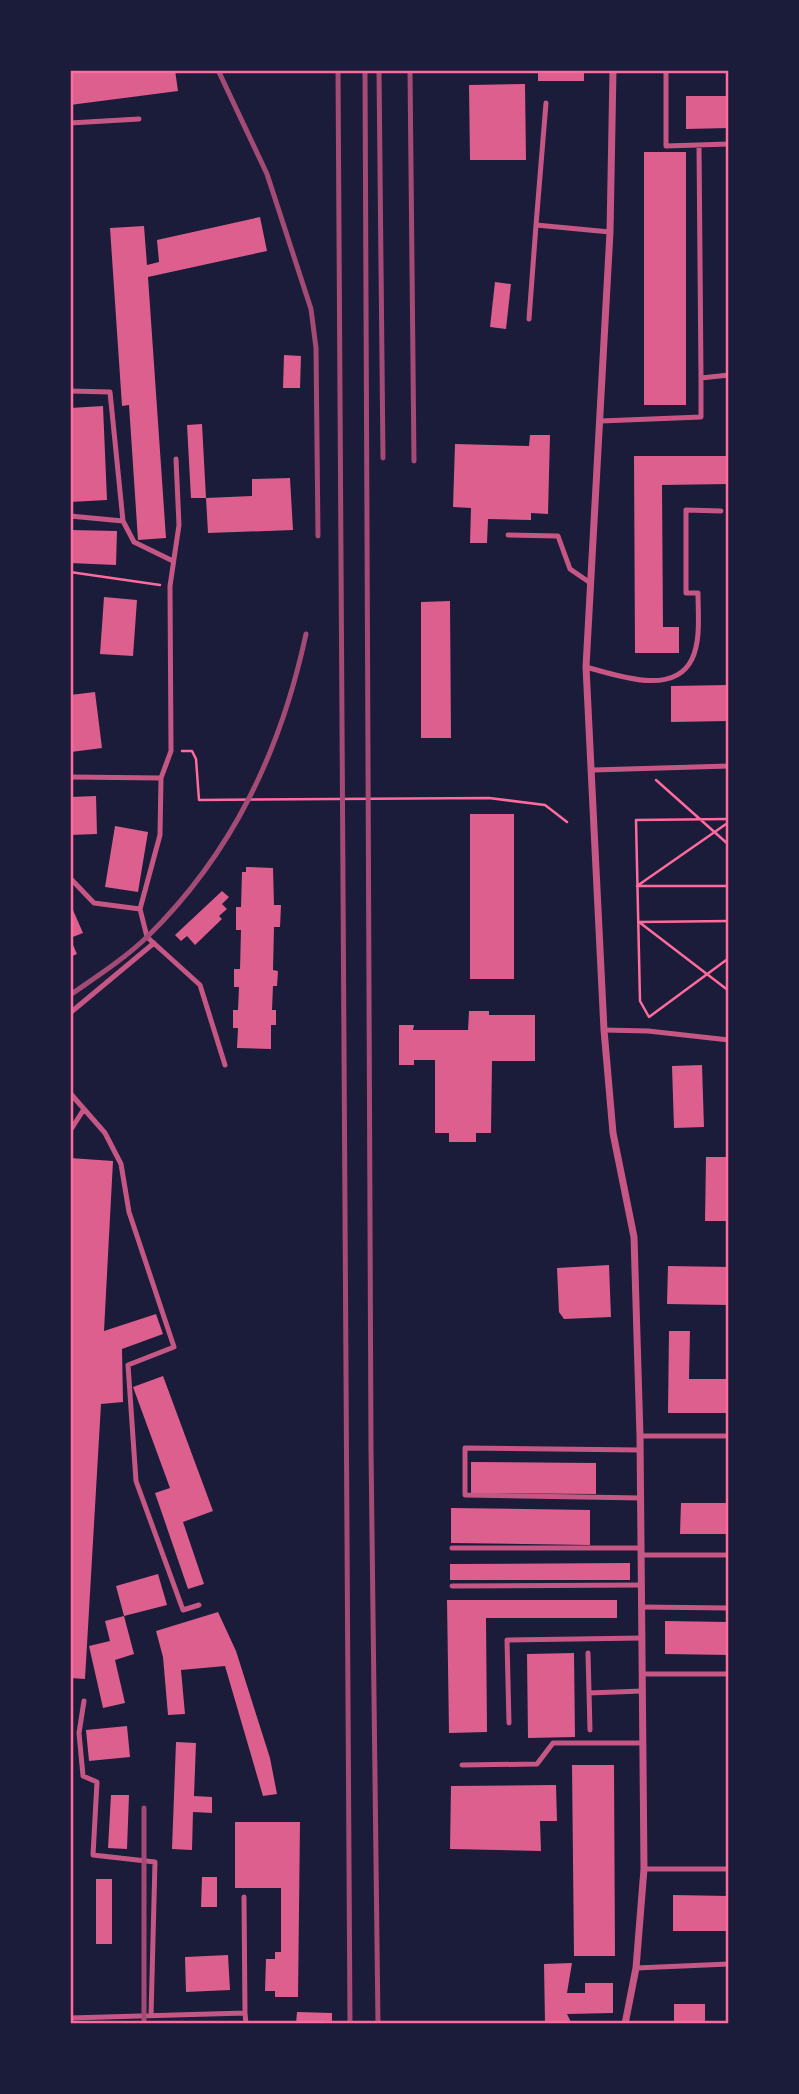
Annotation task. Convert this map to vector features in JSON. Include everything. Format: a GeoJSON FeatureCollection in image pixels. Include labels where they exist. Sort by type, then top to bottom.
{"type":"FeatureCollection","features":[{"type":"Feature","properties":{"kind":"street"},"geometry":{"type":"LineString","coordinates":[[613,70],[610,232],[586,667],[604,1030],[613,1133],[634,1237],[640,1436],[644,1869],[636,1968],[625,2024]]}},
{"type":"Feature","properties":{"kind":"lane"},"geometry":{"type":"LineString","coordinates":[[666,70],[666,146],[729,144]]}},
{"type":"Feature","properties":{"kind":"lane"},"geometry":{"type":"LineString","coordinates":[[529,319],[546,103]]}},
{"type":"Feature","properties":{"kind":"lane"},"geometry":{"type":"LineString","coordinates":[[70,123],[139,119]]}},
{"type":"Feature","properties":{"kind":"lane"},"geometry":{"type":"LineString","coordinates":[[601,421],[701,418],[699,145]]}},
{"type":"Feature","properties":{"kind":"lane"},"geometry":{"type":"LineString","coordinates":[[536,225],[610,232]]}},
{"type":"Feature","properties":{"kind":"lane"},"geometry":{"type":"LineString","coordinates":[[701,378],[729,375]]}},
{"type":"Feature","properties":{"kind":"lane"},"geometry":{"type":"LineString","coordinates":[[70,391],[110,392],[124,521],[134,542],[173,561]]}},
{"type":"Feature","properties":{"kind":"lane"},"geometry":{"type":"LineString","coordinates":[[176,459],[179,525],[170,586],[171,751],[161,778],[160,835],[140,909],[147,937],[200,985],[225,1065]]}},
{"type":"Feature","properties":{"kind":"lane"},"geometry":{"type":"LineString","coordinates":[[586,667],[638,682],[671,677],[692,661],[697,640],[698,593],[686,593],[686,510],[721,511]]}},
{"type":"Feature","properties":{"kind":"lane"},"geometry":{"type":"LineString","coordinates":[[70,516],[124,521]]}},
{"type":"Feature","properties":{"kind":"lane"},"geometry":{"type":"LineString","coordinates":[[508,535],[558,536],[570,569],[589,582]]}},
{"type":"Feature","properties":{"kind":"lane"},"geometry":{"type":"LineString","coordinates":[[593,770],[729,766]]}},
{"type":"Feature","properties":{"kind":"lane"},"geometry":{"type":"LineString","coordinates":[[70,777],[161,778]]}},
{"type":"Feature","properties":{"kind":"lane"},"geometry":{"type":"LineString","coordinates":[[70,878],[94,903],[140,909]]}},
{"type":"Feature","properties":{"kind":"lane"},"geometry":{"type":"LineString","coordinates":[[70,1013],[154,943]]}},
{"type":"Feature","properties":{"kind":"lane"},"geometry":{"type":"LineString","coordinates":[[604,1030],[648,1031],[729,1040]]}},
{"type":"Feature","properties":{"kind":"lane"},"geometry":{"type":"LineString","coordinates":[[70,1094],[105,1133],[121,1164],[129,1212],[174,1347],[128,1365],[136,1481],[183,1609],[199,1605]]}},
{"type":"Feature","properties":{"kind":"lane"},"geometry":{"type":"LineString","coordinates":[[70,1131],[84,1109]]}},
{"type":"Feature","properties":{"kind":"lane"},"geometry":{"type":"LineString","coordinates":[[640,1436],[729,1436]]}},
{"type":"Feature","properties":{"kind":"lane"},"geometry":{"type":"LineString","coordinates":[[640,1450],[465,1448],[465,1495],[640,1498]]}},
{"type":"Feature","properties":{"kind":"lane"},"geometry":{"type":"LineString","coordinates":[[452,1548],[729,1555]]}},
{"type":"Feature","properties":{"kind":"lane"},"geometry":{"type":"LineString","coordinates":[[452,1586],[641,1585]]}},
{"type":"Feature","properties":{"kind":"lane"},"geometry":{"type":"LineString","coordinates":[[641,1607],[729,1608]]}},
{"type":"Feature","properties":{"kind":"lane"},"geometry":{"type":"LineString","coordinates":[[509,1723],[507,1640],[642,1638]]}},
{"type":"Feature","properties":{"kind":"lane"},"geometry":{"type":"LineString","coordinates":[[588,1653],[590,1730]]}},
{"type":"Feature","properties":{"kind":"lane"},"geometry":{"type":"LineString","coordinates":[[642,1674],[729,1674]]}},
{"type":"Feature","properties":{"kind":"lane"},"geometry":{"type":"LineString","coordinates":[[589,1693],[642,1692]]}},
{"type":"Feature","properties":{"kind":"lane"},"geometry":{"type":"LineString","coordinates":[[84,1701],[79,1733],[83,1776],[97,1782],[93,1855],[155,1862],[151,2016]]}},
{"type":"Feature","properties":{"kind":"lane"},"geometry":{"type":"LineString","coordinates":[[463,1765],[537,1764],[553,1743],[642,1742]]}},
{"type":"Feature","properties":{"kind":"lane"},"geometry":{"type":"LineString","coordinates":[[644,1869],[729,1869]]}},
{"type":"Feature","properties":{"kind":"lane"},"geometry":{"type":"LineString","coordinates":[[244,1897],[246,2024]]}},
{"type":"Feature","properties":{"kind":"lane"},"geometry":{"type":"LineString","coordinates":[[636,1968],[729,1964]]}},
{"type":"Feature","properties":{"kind":"lane"},"geometry":{"type":"LineString","coordinates":[[70,2018],[245,2013]]}},
{"type":"Feature","properties":{"kind":"path"},"geometry":{"type":"LineString","coordinates":[[70,572],[170,586]]}},
{"type":"Feature","properties":{"kind":"path"},"geometry":{"type":"LineString","coordinates":[[171,751],[192,751],[196,759],[199,800],[480,797],[545,805],[567,822]]}},
{"type":"Feature","properties":{"kind":"path"},"geometry":{"type":"LineString","coordinates":[[652,776],[729,845]]}},
{"type":"Feature","properties":{"kind":"path"},"geometry":{"type":"LineString","coordinates":[[729,820],[635,820],[640,1001],[649,1017],[729,958]]}},
{"type":"Feature","properties":{"kind":"path"},"geometry":{"type":"LineString","coordinates":[[637,887],[729,820]]}},
{"type":"Feature","properties":{"kind":"path"},"geometry":{"type":"LineString","coordinates":[[637,887],[729,886]]}},
{"type":"Feature","properties":{"kind":"path"},"geometry":{"type":"LineString","coordinates":[[639,922],[729,921]]}},
{"type":"Feature","properties":{"kind":"path"},"geometry":{"type":"LineString","coordinates":[[639,922],[729,991]]}},
{"type":"Feature","properties":{"kind":"building"},"geometry":{"type":"Polygon","coordinates":[[[70,70],[175,70],[178,91],[70,105],[70,70]]]}},
{"type":"Feature","properties":{"kind":"building"},"geometry":{"type":"Polygon","coordinates":[[[538,70],[584,70],[584,81],[538,81],[538,70]]]}},
{"type":"Feature","properties":{"kind":"building"},"geometry":{"type":"Polygon","coordinates":[[[525,84],[526,160],[470,160],[469,85],[525,84]]]}},
{"type":"Feature","properties":{"kind":"building"},"geometry":{"type":"Polygon","coordinates":[[[686,96],[729,96],[729,128],[686,129],[686,96]]]}},
{"type":"Feature","properties":{"kind":"building"},"geometry":{"type":"Polygon","coordinates":[[[644,152],[686,152],[686,405],[644,405],[644,152]]]}},
{"type":"Feature","properties":{"kind":"building"},"geometry":{"type":"Polygon","coordinates":[[[260,217],[267,251],[148,277],[166,538],[138,540],[129,405],[122,406],[110,228],[144,226],[147,265],[159,262],[157,240],[260,217]]]}},
{"type":"Feature","properties":{"kind":"building"},"geometry":{"type":"Polygon","coordinates":[[[495,282],[511,284],[506,329],[490,327],[495,282]]]}},
{"type":"Feature","properties":{"kind":"building"},"geometry":{"type":"Polygon","coordinates":[[[284,355],[301,356],[300,388],[283,388],[284,355]]]}},
{"type":"Feature","properties":{"kind":"building"},"geometry":{"type":"Polygon","coordinates":[[[103,406],[107,500],[70,502],[70,408],[103,406]]]}},
{"type":"Feature","properties":{"kind":"building"},"geometry":{"type":"Polygon","coordinates":[[[202,424],[206,498],[191,498],[187,425],[202,424]]]}},
{"type":"Feature","properties":{"kind":"building"},"geometry":{"type":"Polygon","coordinates":[[[530,435],[550,435],[548,514],[531,513],[531,520],[488,519],[487,543],[470,543],[471,508],[453,507],[455,444],[529,446],[530,435]]]}},
{"type":"Feature","properties":{"kind":"building"},"geometry":{"type":"Polygon","coordinates":[[[634,456],[729,456],[729,484],[662,485],[663,627],[679,627],[679,653],[635,653],[634,456]]]}},
{"type":"Feature","properties":{"kind":"building"},"geometry":{"type":"Polygon","coordinates":[[[290,478],[293,530],[208,533],[206,498],[252,496],[252,479],[290,478]]]}},
{"type":"Feature","properties":{"kind":"building"},"geometry":{"type":"Polygon","coordinates":[[[70,530],[117,531],[116,565],[70,563],[70,530]]]}},
{"type":"Feature","properties":{"kind":"building"},"geometry":{"type":"Polygon","coordinates":[[[104,597],[137,600],[133,656],[100,654],[104,597]]]}},
{"type":"Feature","properties":{"kind":"building"},"geometry":{"type":"Polygon","coordinates":[[[450,601],[451,738],[421,738],[421,602],[450,601]]]}},
{"type":"Feature","properties":{"kind":"building"},"geometry":{"type":"Polygon","coordinates":[[[729,685],[729,721],[671,722],[671,686],[729,685]]]}},
{"type":"Feature","properties":{"kind":"building"},"geometry":{"type":"Polygon","coordinates":[[[95,692],[102,748],[71,752],[70,695],[95,692]]]}},
{"type":"Feature","properties":{"kind":"building"},"geometry":{"type":"Polygon","coordinates":[[[96,796],[97,834],[70,835],[70,797],[96,796]]]}},
{"type":"Feature","properties":{"kind":"building"},"geometry":{"type":"Polygon","coordinates":[[[470,814],[514,814],[514,979],[470,979],[470,814]]]}},
{"type":"Feature","properties":{"kind":"building"},"geometry":{"type":"Polygon","coordinates":[[[115,826],[148,832],[138,892],[105,887],[115,826]]]}},
{"type":"Feature","properties":{"kind":"building"},"geometry":{"type":"Polygon","coordinates":[[[246,867],[273,868],[274,905],[281,905],[280,927],[274,927],[273,970],[278,971],[277,986],[273,986],[272,1010],[276,1010],[276,1025],[271,1025],[271,1049],[237,1048],[238,1028],[233,1028],[233,1010],[238,1010],[239,987],[234,987],[234,969],[240,969],[241,930],[236,930],[236,907],[241,907],[242,872],[246,872],[246,867]]]}},
{"type":"Feature","properties":{"kind":"building"},"geometry":{"type":"Polygon","coordinates":[[[222,891],[229,897],[222,904],[227,909],[219,916],[222,919],[195,945],[187,936],[181,941],[175,935],[222,891]]]}},
{"type":"Feature","properties":{"kind":"building"},"geometry":{"type":"Polygon","coordinates":[[[70,903],[83,933],[70,938],[70,903]]]}},
{"type":"Feature","properties":{"kind":"building"},"geometry":{"type":"Polygon","coordinates":[[[70,938],[77,954],[70,957],[70,938]]]}},
{"type":"Feature","properties":{"kind":"building"},"geometry":{"type":"Polygon","coordinates":[[[469,1011],[489,1011],[489,1015],[535,1015],[535,1061],[492,1061],[491,1133],[476,1133],[476,1142],[449,1142],[449,1133],[435,1133],[435,1060],[414,1060],[414,1065],[399,1065],[399,1025],[414,1025],[413,1030],[468,1030],[469,1011]]]}},
{"type":"Feature","properties":{"kind":"building"},"geometry":{"type":"Polygon","coordinates":[[[702,1065],[704,1127],[674,1128],[672,1066],[702,1065]]]}},
{"type":"Feature","properties":{"kind":"building"},"geometry":{"type":"Polygon","coordinates":[[[706,1157],[729,1157],[729,1221],[705,1221],[706,1157]]]}},
{"type":"Feature","properties":{"kind":"building"},"geometry":{"type":"Polygon","coordinates":[[[70,1158],[113,1161],[104,1331],[156,1314],[163,1334],[122,1349],[123,1402],[101,1404],[85,1679],[70,1678],[70,1158]]]}},
{"type":"Feature","properties":{"kind":"building"},"geometry":{"type":"Polygon","coordinates":[[[609,1265],[611,1317],[564,1319],[559,1312],[557,1268],[609,1265]]]}},
{"type":"Feature","properties":{"kind":"building"},"geometry":{"type":"Polygon","coordinates":[[[668,1266],[729,1267],[729,1305],[667,1304],[668,1266]]]}},
{"type":"Feature","properties":{"kind":"building"},"geometry":{"type":"Polygon","coordinates":[[[669,1331],[690,1331],[689,1379],[729,1379],[729,1413],[668,1413],[669,1331]]]}},
{"type":"Feature","properties":{"kind":"building"},"geometry":{"type":"Polygon","coordinates":[[[163,1376],[213,1511],[183,1522],[204,1584],[188,1589],[155,1493],[170,1488],[133,1387],[163,1376]]]}},
{"type":"Feature","properties":{"kind":"building"},"geometry":{"type":"Polygon","coordinates":[[[471,1462],[596,1463],[596,1494],[471,1493],[471,1462]]]}},
{"type":"Feature","properties":{"kind":"building"},"geometry":{"type":"Polygon","coordinates":[[[681,1503],[729,1503],[729,1534],[680,1534],[681,1503]]]}},
{"type":"Feature","properties":{"kind":"building"},"geometry":{"type":"Polygon","coordinates":[[[451,1508],[590,1510],[590,1545],[451,1543],[451,1508]]]}},
{"type":"Feature","properties":{"kind":"building"},"geometry":{"type":"Polygon","coordinates":[[[630,1563],[630,1580],[450,1580],[450,1564],[630,1563]]]}},
{"type":"Feature","properties":{"kind":"building"},"geometry":{"type":"Polygon","coordinates":[[[158,1574],[167,1605],[124,1616],[116,1586],[158,1574]]]}},
{"type":"Feature","properties":{"kind":"building"},"geometry":{"type":"Polygon","coordinates":[[[447,1600],[617,1600],[617,1618],[486,1618],[487,1732],[449,1733],[447,1600]]]}},
{"type":"Feature","properties":{"kind":"building"},"geometry":{"type":"Polygon","coordinates":[[[218,1612],[236,1651],[270,1758],[277,1794],[263,1796],[225,1666],[181,1670],[185,1714],[168,1715],[163,1657],[156,1631],[218,1612]]]}},
{"type":"Feature","properties":{"kind":"building"},"geometry":{"type":"Polygon","coordinates":[[[124,1616],[134,1654],[115,1660],[125,1703],[103,1708],[89,1646],[110,1641],[105,1621],[124,1616]]]}},
{"type":"Feature","properties":{"kind":"building"},"geometry":{"type":"Polygon","coordinates":[[[665,1621],[729,1622],[729,1655],[665,1654],[665,1621]]]}},
{"type":"Feature","properties":{"kind":"building"},"geometry":{"type":"Polygon","coordinates":[[[574,1653],[575,1737],[528,1738],[527,1654],[574,1653]]]}},
{"type":"Feature","properties":{"kind":"building"},"geometry":{"type":"Polygon","coordinates":[[[127,1726],[130,1757],[89,1761],[86,1730],[127,1726]]]}},
{"type":"Feature","properties":{"kind":"building"},"geometry":{"type":"Polygon","coordinates":[[[176,1742],[196,1743],[194,1796],[212,1797],[212,1813],[193,1812],[192,1850],[172,1849],[176,1742]]]}},
{"type":"Feature","properties":{"kind":"building"},"geometry":{"type":"Polygon","coordinates":[[[572,1765],[614,1765],[615,1956],[574,1956],[572,1765]]]}},
{"type":"Feature","properties":{"kind":"building"},"geometry":{"type":"Polygon","coordinates":[[[556,1785],[557,1821],[540,1821],[541,1851],[450,1849],[451,1786],[556,1785]]]}},
{"type":"Feature","properties":{"kind":"building"},"geometry":{"type":"Polygon","coordinates":[[[111,1795],[129,1795],[127,1849],[108,1848],[111,1795]]]}},
{"type":"Feature","properties":{"kind":"building"},"geometry":{"type":"Polygon","coordinates":[[[235,1822],[300,1822],[298,1997],[275,1997],[275,1991],[265,1991],[266,1959],[275,1959],[275,1952],[281,1952],[281,1888],[235,1888],[235,1822]]]}},
{"type":"Feature","properties":{"kind":"building"},"geometry":{"type":"Polygon","coordinates":[[[202,1877],[217,1877],[217,1907],[201,1907],[202,1877]]]}},
{"type":"Feature","properties":{"kind":"building"},"geometry":{"type":"Polygon","coordinates":[[[96,1879],[112,1879],[112,1944],[96,1944],[96,1879]]]}},
{"type":"Feature","properties":{"kind":"building"},"geometry":{"type":"Polygon","coordinates":[[[673,1895],[729,1896],[729,1931],[673,1931],[673,1895]]]}},
{"type":"Feature","properties":{"kind":"building"},"geometry":{"type":"Polygon","coordinates":[[[228,1955],[230,1990],[186,1992],[185,1957],[228,1955]]]}},
{"type":"Feature","properties":{"kind":"building"},"geometry":{"type":"Polygon","coordinates":[[[572,1963],[567,1993],[585,1993],[585,1983],[613,1983],[613,2013],[567,2014],[572,2024],[545,2024],[544,1964],[572,1963]]]}},
{"type":"Feature","properties":{"kind":"building"},"geometry":{"type":"Polygon","coordinates":[[[674,2004],[705,2004],[705,2024],[674,2024],[674,2004]]]}},
{"type":"Feature","properties":{"kind":"building"},"geometry":{"type":"Polygon","coordinates":[[[297,2012],[332,2013],[332,2024],[296,2024],[297,2012]]]}},
{"type":"Feature","properties":{"kind":"railway"},"geometry":{"type":"LineString","coordinates":[[218,70],[267,174],[311,309],[316,348],[318,536]]}},
{"type":"Feature","properties":{"kind":"railway"},"geometry":{"type":"LineString","coordinates":[[338,70],[350,2024]]}},
{"type":"Feature","properties":{"kind":"railway"},"geometry":{"type":"LineString","coordinates":[[365,70],[371,1450],[378,2024]]}},
{"type":"Feature","properties":{"kind":"railway"},"geometry":{"type":"LineString","coordinates":[[379,70],[383,458]]}},
{"type":"Feature","properties":{"kind":"railway"},"geometry":{"type":"LineString","coordinates":[[410,70],[414,461]]}},
{"type":"Feature","properties":{"kind":"railway"},"geometry":{"type":"LineString","coordinates":[[70,995],[147,937],[205,871],[229,835],[249,798],[283,718],[306,634]]}},
{"type":"Feature","properties":{"kind":"railway"},"geometry":{"type":"LineString","coordinates":[[144,1808],[144,2024]]}}]}
